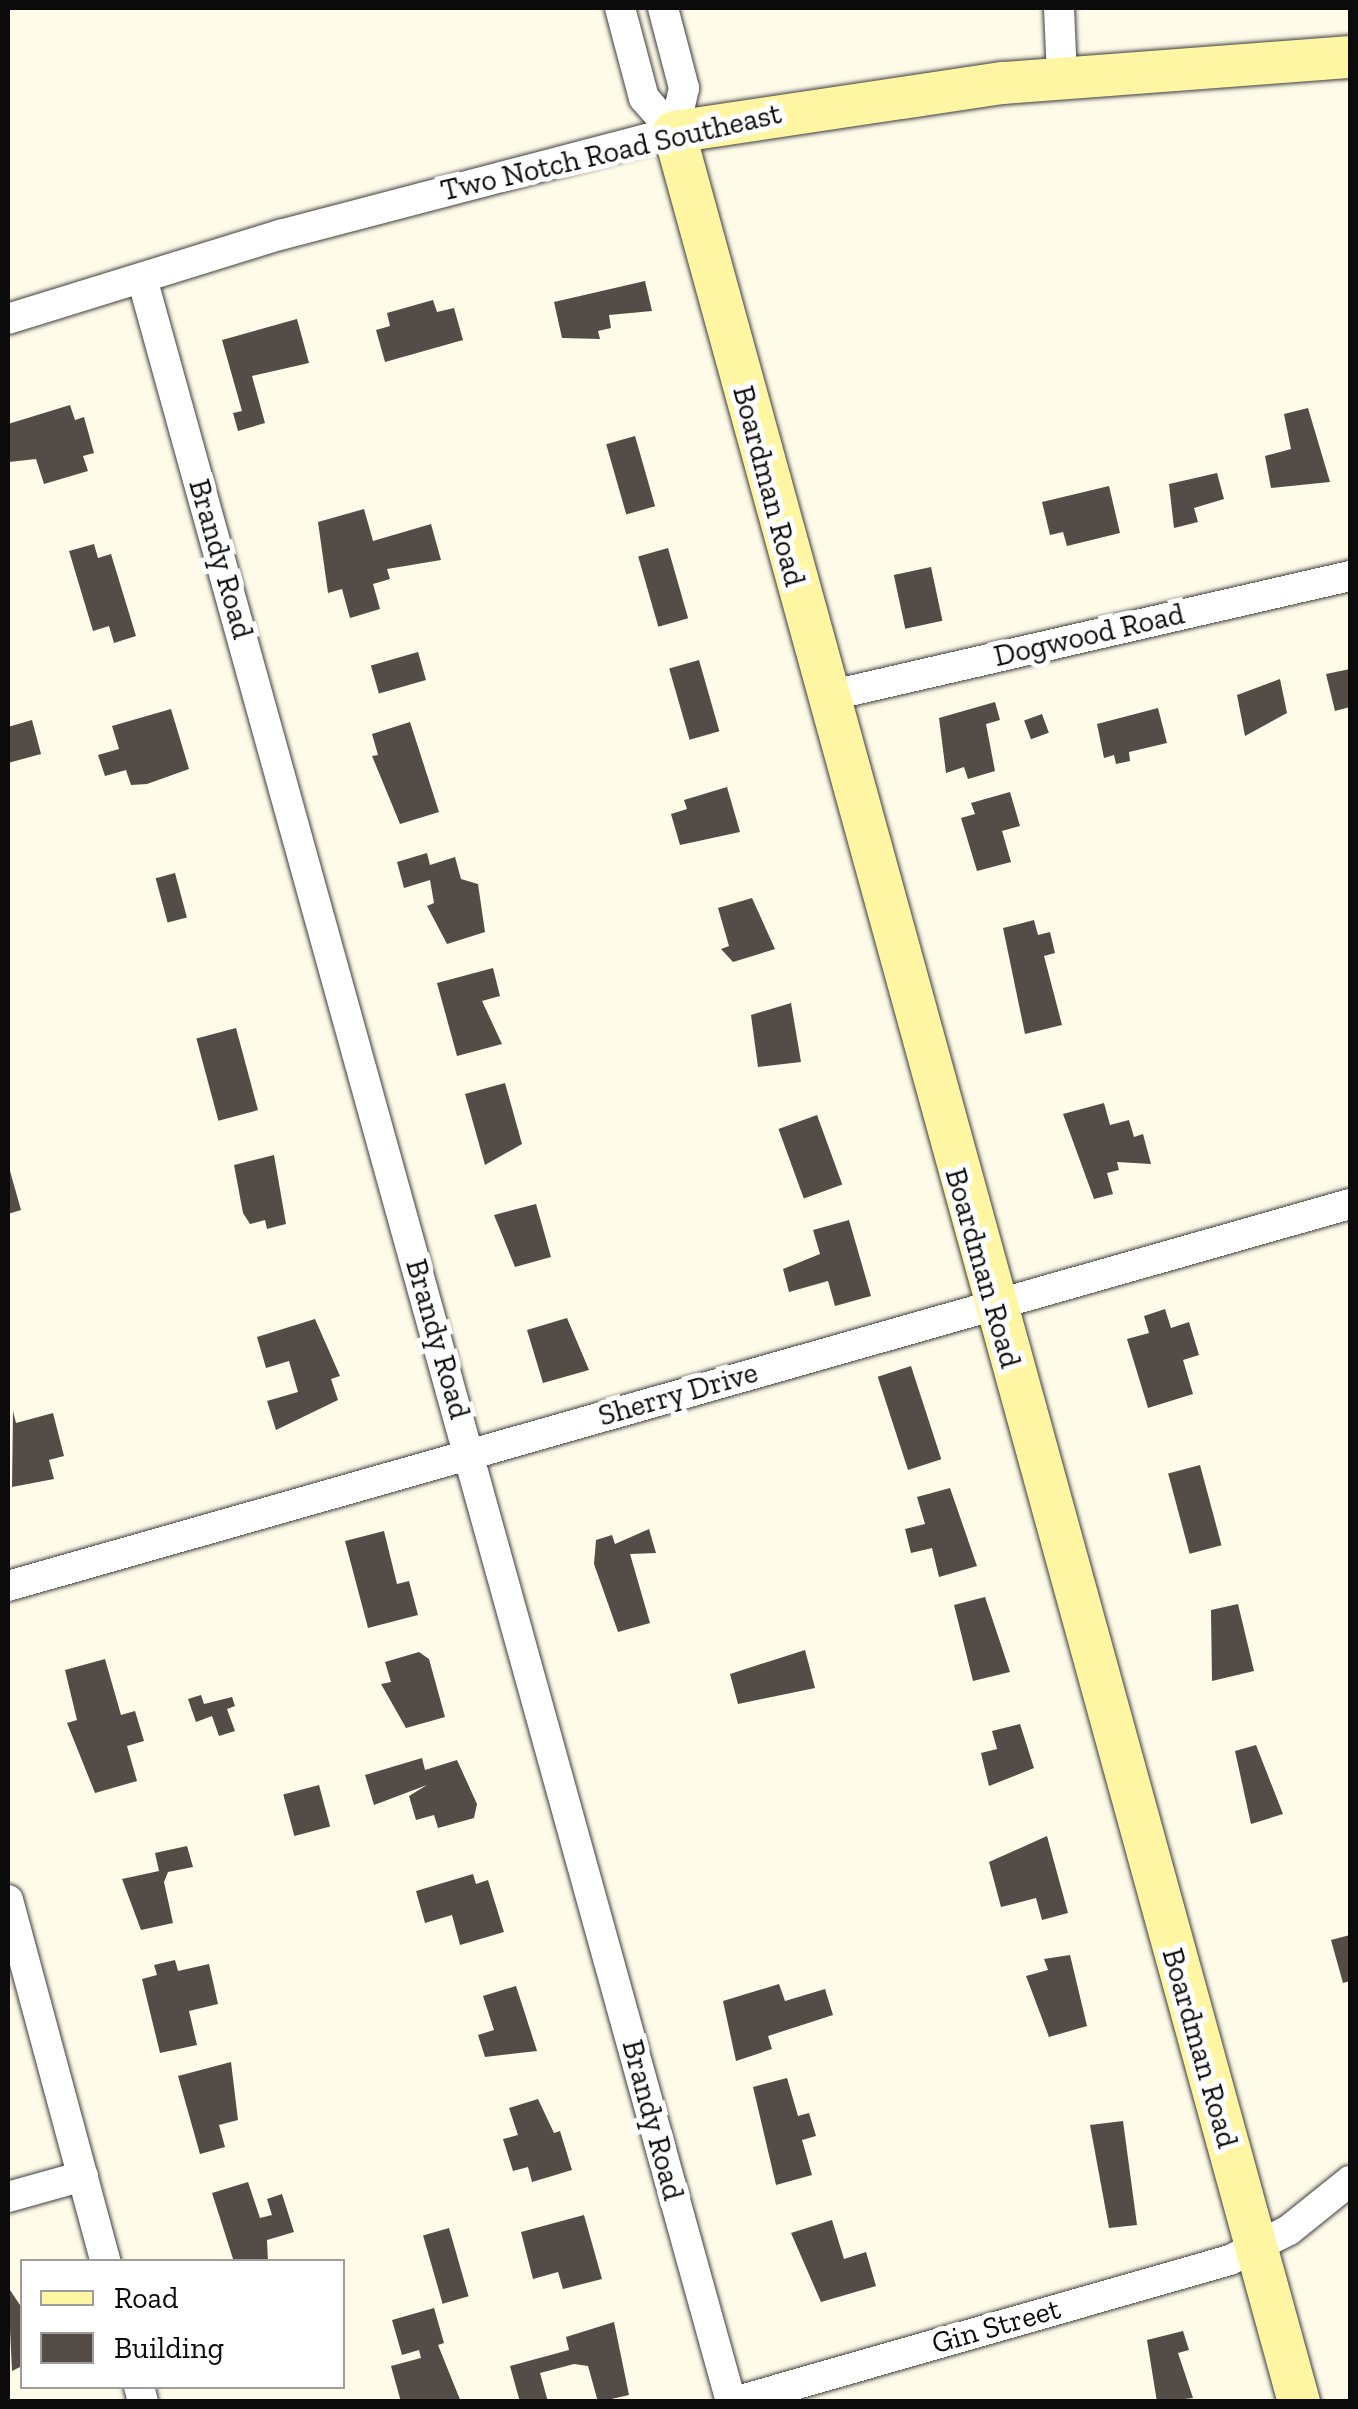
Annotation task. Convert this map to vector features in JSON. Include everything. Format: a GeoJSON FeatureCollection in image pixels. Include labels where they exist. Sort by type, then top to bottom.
{"type":"FeatureCollection","features":[{"type":"Feature","properties":{"kind":"street","name":"Boardman Road"},"geometry":{"type":"LineString","coordinates":[[620,8],[644,98],[674,132],[993,1302],[1299,2402]]}},
{"type":"Feature","properties":{"kind":"street","name":"Boardman Road"},"geometry":{"type":"LineString","coordinates":[[663,8],[684,88],[674,132]]}},
{"type":"Feature","properties":{"kind":"street"},"geometry":{"type":"LineString","coordinates":[[1059,8],[1062,78]]}},
{"type":"Feature","properties":{"kind":"street","name":"Two Notch Road Southeast"},"geometry":{"type":"LineString","coordinates":[[8,319],[142,278],[674,132],[844,102],[1062,78],[1350,57]]}},
{"type":"Feature","properties":{"kind":"street","name":"Brandy Road"},"geometry":{"type":"LineString","coordinates":[[142,278],[733,2402]]}},
{"type":"Feature","properties":{"kind":"street","name":"Dogwood Road"},"geometry":{"type":"LineString","coordinates":[[828,696],[1350,576]]}},
{"type":"Feature","properties":{"kind":"street","name":"Sherry Drive"},"geometry":{"type":"LineString","coordinates":[[8,1586],[472,1457],[993,1302],[1350,1204]]}},
{"type":"Feature","properties":{"kind":"street"},"geometry":{"type":"LineString","coordinates":[[8,1900],[105,2259]]}},
{"type":"Feature","properties":{"kind":"street"},"geometry":{"type":"LineString","coordinates":[[8,2197],[83,2176]]}},
{"type":"Feature","properties":{"kind":"street","name":"Gin Street"},"geometry":{"type":"LineString","coordinates":[[733,2402],[1256,2248],[1350,2181]]}},
{"type":"Feature","properties":{"kind":"building"},"geometry":{"type":"Polygon","coordinates":[[[645,281],[652,311],[609,315],[611,328],[598,331],[600,339],[562,338],[554,302],[645,281]]]}},
{"type":"Feature","properties":{"kind":"building"},"geometry":{"type":"Polygon","coordinates":[[[433,300],[437,312],[454,308],[463,340],[385,362],[376,330],[390,326],[387,313],[433,300]]]}},
{"type":"Feature","properties":{"kind":"building"},"geometry":{"type":"Polygon","coordinates":[[[297,319],[309,363],[252,376],[265,423],[238,431],[233,413],[242,411],[222,340],[297,319]]]}},
{"type":"Feature","properties":{"kind":"building"},"geometry":{"type":"Polygon","coordinates":[[[70,405],[75,420],[84,417],[94,453],[83,456],[88,471],[44,484],[36,459],[9,462],[8,424],[70,405]]]}},
{"type":"Feature","properties":{"kind":"building"},"geometry":{"type":"Polygon","coordinates":[[[1308,408],[1330,482],[1271,488],[1265,456],[1291,449],[1284,414],[1308,408]]]}},
{"type":"Feature","properties":{"kind":"building"},"geometry":{"type":"Polygon","coordinates":[[[635,436],[655,506],[626,514],[606,444],[635,436]]]}},
{"type":"Feature","properties":{"kind":"building"},"geometry":{"type":"Polygon","coordinates":[[[1217,473],[1224,499],[1194,508],[1198,522],[1174,528],[1169,484],[1217,473]]]}},
{"type":"Feature","properties":{"kind":"building"},"geometry":{"type":"Polygon","coordinates":[[[1109,486],[1120,533],[1067,546],[1063,532],[1050,535],[1042,502],[1109,486]]]}},
{"type":"Feature","properties":{"kind":"building"},"geometry":{"type":"Polygon","coordinates":[[[364,509],[373,541],[431,524],[441,560],[387,569],[390,579],[373,584],[380,609],[350,618],[342,589],[328,593],[318,522],[364,509]]]}},
{"type":"Feature","properties":{"kind":"building"},"geometry":{"type":"Polygon","coordinates":[[[94,544],[98,558],[111,554],[136,636],[114,643],[109,626],[93,631],[69,551],[94,544]]]}},
{"type":"Feature","properties":{"kind":"building"},"geometry":{"type":"Polygon","coordinates":[[[668,548],[688,618],[658,627],[638,557],[668,548]]]}},
{"type":"Feature","properties":{"kind":"building"},"geometry":{"type":"Polygon","coordinates":[[[931,567],[942,621],[905,629],[894,575],[931,567]]]}},
{"type":"Feature","properties":{"kind":"building"},"geometry":{"type":"Polygon","coordinates":[[[418,652],[426,680],[379,693],[371,666],[418,652]]]}},
{"type":"Feature","properties":{"kind":"building"},"geometry":{"type":"Polygon","coordinates":[[[699,660],[719,731],[690,740],[669,669],[699,660]]]}},
{"type":"Feature","properties":{"kind":"building"},"geometry":{"type":"Polygon","coordinates":[[[1350,669],[1350,707],[1335,711],[1326,674],[1350,669]]]}},
{"type":"Feature","properties":{"kind":"building"},"geometry":{"type":"Polygon","coordinates":[[[1280,679],[1287,713],[1245,736],[1237,695],[1280,679]]]}},
{"type":"Feature","properties":{"kind":"building"},"geometry":{"type":"Polygon","coordinates":[[[995,702],[1000,720],[986,724],[995,771],[968,779],[964,767],[946,773],[939,718],[995,702]]]}},
{"type":"Feature","properties":{"kind":"building"},"geometry":{"type":"Polygon","coordinates":[[[1158,708],[1167,743],[1129,752],[1130,761],[1116,764],[1114,755],[1104,758],[1097,724],[1158,708]]]}},
{"type":"Feature","properties":{"kind":"building"},"geometry":{"type":"Polygon","coordinates":[[[171,709],[189,769],[147,784],[131,785],[126,770],[105,776],[98,755],[119,749],[112,726],[171,709]]]}},
{"type":"Feature","properties":{"kind":"building"},"geometry":{"type":"Polygon","coordinates":[[[1042,714],[1049,733],[1031,739],[1024,720],[1042,714]]]}},
{"type":"Feature","properties":{"kind":"building"},"geometry":{"type":"Polygon","coordinates":[[[32,720],[41,754],[8,763],[8,727],[32,720]]]}},
{"type":"Feature","properties":{"kind":"building"},"geometry":{"type":"Polygon","coordinates":[[[410,722],[439,812],[400,824],[372,756],[378,755],[372,734],[410,722]]]}},
{"type":"Feature","properties":{"kind":"building"},"geometry":{"type":"Polygon","coordinates":[[[727,787],[740,832],[680,845],[671,814],[687,809],[684,800],[727,787]]]}},
{"type":"Feature","properties":{"kind":"building"},"geometry":{"type":"Polygon","coordinates":[[[1010,792],[1020,826],[1002,831],[1011,862],[977,871],[961,818],[975,814],[971,803],[1010,792]]]}},
{"type":"Feature","properties":{"kind":"building"},"geometry":{"type":"Polygon","coordinates":[[[427,853],[430,865],[455,857],[461,879],[478,884],[485,932],[447,944],[427,906],[434,903],[430,880],[404,888],[397,862],[427,853]]]}},
{"type":"Feature","properties":{"kind":"building"},"geometry":{"type":"Polygon","coordinates":[[[175,873],[187,917],[168,923],[156,878],[175,873]]]}},
{"type":"Feature","properties":{"kind":"building"},"geometry":{"type":"Polygon","coordinates":[[[752,898],[775,949],[733,962],[721,949],[729,946],[718,908],[752,898]]]}},
{"type":"Feature","properties":{"kind":"building"},"geometry":{"type":"Polygon","coordinates":[[[1034,920],[1038,935],[1050,932],[1055,953],[1044,956],[1062,1025],[1025,1034],[1003,928],[1034,920]]]}},
{"type":"Feature","properties":{"kind":"building"},"geometry":{"type":"Polygon","coordinates":[[[493,968],[500,996],[482,1001],[502,1044],[457,1056],[437,983],[493,968]]]}},
{"type":"Feature","properties":{"kind":"building"},"geometry":{"type":"Polygon","coordinates":[[[791,1003],[801,1062],[758,1067],[751,1015],[791,1003]]]}},
{"type":"Feature","properties":{"kind":"building"},"geometry":{"type":"Polygon","coordinates":[[[236,1028],[258,1110],[218,1121],[196,1039],[236,1028]]]}},
{"type":"Feature","properties":{"kind":"building"},"geometry":{"type":"Polygon","coordinates":[[[505,1083],[522,1144],[485,1165],[465,1094],[505,1083]]]}},
{"type":"Feature","properties":{"kind":"building"},"geometry":{"type":"Polygon","coordinates":[[[1104,1103],[1110,1125],[1129,1120],[1134,1137],[1143,1134],[1151,1164],[1117,1162],[1119,1170],[1107,1173],[1113,1194],[1094,1199],[1063,1114],[1104,1103]]]}},
{"type":"Feature","properties":{"kind":"building"},"geometry":{"type":"Polygon","coordinates":[[[817,1115],[842,1185],[804,1199],[778,1129],[817,1115]]]}},
{"type":"Feature","properties":{"kind":"building"},"geometry":{"type":"Polygon","coordinates":[[[274,1155],[286,1224],[267,1229],[265,1220],[250,1224],[243,1213],[234,1165],[274,1155]]]}},
{"type":"Feature","properties":{"kind":"building"},"geometry":{"type":"Polygon","coordinates":[[[8,1164],[21,1210],[8,1214],[8,1164]]]}},
{"type":"Feature","properties":{"kind":"building"},"geometry":{"type":"Polygon","coordinates":[[[536,1204],[551,1257],[515,1267],[494,1215],[536,1204]]]}},
{"type":"Feature","properties":{"kind":"building"},"geometry":{"type":"Polygon","coordinates":[[[849,1220],[871,1296],[835,1306],[828,1281],[789,1292],[783,1269],[820,1254],[813,1230],[849,1220]]]}},
{"type":"Feature","properties":{"kind":"building"},"geometry":{"type":"Polygon","coordinates":[[[1165,1309],[1171,1328],[1189,1322],[1199,1355],[1183,1360],[1193,1394],[1148,1408],[1127,1339],[1149,1333],[1144,1316],[1165,1309]]]}},
{"type":"Feature","properties":{"kind":"building"},"geometry":{"type":"Polygon","coordinates":[[[567,1318],[589,1370],[543,1383],[527,1330],[567,1318]]]}},
{"type":"Feature","properties":{"kind":"building"},"geometry":{"type":"Polygon","coordinates":[[[315,1319],[340,1376],[331,1379],[338,1400],[276,1430],[267,1401],[298,1392],[289,1361],[266,1368],[257,1337],[315,1319]]]}},
{"type":"Feature","properties":{"kind":"building"},"geometry":{"type":"Polygon","coordinates":[[[911,1366],[941,1459],[908,1470],[878,1377],[911,1366]]]}},
{"type":"Feature","properties":{"kind":"building"},"geometry":{"type":"Polygon","coordinates":[[[13,1411],[16,1423],[53,1413],[64,1456],[49,1460],[54,1479],[12,1487],[13,1411]]]}},
{"type":"Feature","properties":{"kind":"building"},"geometry":{"type":"Polygon","coordinates":[[[1200,1465],[1221,1545],[1190,1554],[1168,1474],[1200,1465]]]}},
{"type":"Feature","properties":{"kind":"building"},"geometry":{"type":"Polygon","coordinates":[[[950,1488],[977,1566],[939,1577],[932,1548],[911,1553],[905,1529],[925,1524],[917,1497],[950,1488]]]}},
{"type":"Feature","properties":{"kind":"building"},"geometry":{"type":"Polygon","coordinates":[[[649,1529],[656,1553],[630,1554],[650,1623],[618,1632],[594,1564],[596,1540],[612,1535],[615,1544],[649,1529]]]}},
{"type":"Feature","properties":{"kind":"building"},"geometry":{"type":"Polygon","coordinates":[[[384,1531],[397,1584],[409,1581],[418,1615],[368,1628],[345,1541],[384,1531]]]}},
{"type":"Feature","properties":{"kind":"building"},"geometry":{"type":"Polygon","coordinates":[[[985,1597],[1010,1672],[973,1681],[954,1605],[985,1597]]]}},
{"type":"Feature","properties":{"kind":"building"},"geometry":{"type":"Polygon","coordinates":[[[1238,1604],[1254,1671],[1212,1681],[1211,1610],[1238,1604]]]}},
{"type":"Feature","properties":{"kind":"building"},"geometry":{"type":"Polygon","coordinates":[[[805,1650],[815,1688],[738,1704],[730,1674],[805,1650]]]}},
{"type":"Feature","properties":{"kind":"building"},"geometry":{"type":"Polygon","coordinates":[[[419,1652],[429,1659],[445,1717],[406,1728],[381,1684],[391,1682],[385,1662],[419,1652]]]}},
{"type":"Feature","properties":{"kind":"building"},"geometry":{"type":"Polygon","coordinates":[[[105,1659],[121,1715],[135,1711],[144,1741],[127,1746],[137,1781],[95,1793],[67,1723],[77,1720],[65,1670],[105,1659]]]}},
{"type":"Feature","properties":{"kind":"building"},"geometry":{"type":"Polygon","coordinates":[[[201,1695],[204,1704],[232,1697],[235,1706],[227,1709],[235,1731],[219,1736],[212,1716],[196,1722],[188,1699],[201,1695]]]}},
{"type":"Feature","properties":{"kind":"building"},"geometry":{"type":"Polygon","coordinates":[[[1020,1724],[1034,1768],[989,1786],[981,1753],[997,1749],[992,1731],[1020,1724]]]}},
{"type":"Feature","properties":{"kind":"building"},"geometry":{"type":"Polygon","coordinates":[[[1256,1745],[1283,1814],[1251,1824],[1235,1751],[1256,1745]]]}},
{"type":"Feature","properties":{"kind":"building"},"geometry":{"type":"Polygon","coordinates":[[[422,1758],[425,1770],[457,1760],[477,1804],[474,1818],[438,1828],[434,1815],[416,1820],[409,1796],[427,1785],[374,1805],[365,1775],[422,1758]]]}},
{"type":"Feature","properties":{"kind":"building"},"geometry":{"type":"Polygon","coordinates":[[[319,1785],[330,1827],[294,1836],[283,1795],[319,1785]]]}},
{"type":"Feature","properties":{"kind":"building"},"geometry":{"type":"Polygon","coordinates":[[[1047,1836],[1068,1913],[1042,1920],[1036,1898],[1001,1907],[989,1862],[1047,1836]]]}},
{"type":"Feature","properties":{"kind":"building"},"geometry":{"type":"Polygon","coordinates":[[[187,1846],[193,1867],[168,1872],[164,1882],[173,1923],[141,1930],[122,1879],[159,1871],[155,1853],[187,1846]]]}},
{"type":"Feature","properties":{"kind":"building"},"geometry":{"type":"Polygon","coordinates":[[[473,1874],[476,1884],[488,1880],[504,1932],[460,1945],[452,1915],[425,1923],[416,1891],[473,1874]]]}},
{"type":"Feature","properties":{"kind":"building"},"geometry":{"type":"Polygon","coordinates":[[[1350,1935],[1350,1981],[1343,1983],[1331,1940],[1350,1935]]]}},
{"type":"Feature","properties":{"kind":"building"},"geometry":{"type":"Polygon","coordinates":[[[1070,1955],[1087,2026],[1049,2037],[1026,1976],[1048,1970],[1044,1959],[1070,1955]]]}},
{"type":"Feature","properties":{"kind":"building"},"geometry":{"type":"Polygon","coordinates":[[[175,1960],[178,1971],[209,1964],[218,2004],[189,2011],[197,2045],[160,2053],[142,1979],[157,1975],[154,1965],[175,1960]]]}},
{"type":"Feature","properties":{"kind":"building"},"geometry":{"type":"Polygon","coordinates":[[[779,1984],[785,2001],[825,1989],[833,2015],[768,2036],[772,2049],[736,2061],[723,2001],[779,1984]]]}},
{"type":"Feature","properties":{"kind":"building"},"geometry":{"type":"Polygon","coordinates":[[[516,1986],[537,2051],[485,2057],[478,2035],[494,2030],[483,1996],[516,1986]]]}},
{"type":"Feature","properties":{"kind":"building"},"geometry":{"type":"Polygon","coordinates":[[[231,2062],[238,2120],[219,2125],[225,2147],[200,2154],[178,2076],[231,2062]]]}},
{"type":"Feature","properties":{"kind":"building"},"geometry":{"type":"Polygon","coordinates":[[[787,2078],[798,2116],[809,2113],[816,2136],[802,2140],[812,2175],[776,2185],[753,2087],[787,2078]]]}},
{"type":"Feature","properties":{"kind":"building"},"geometry":{"type":"Polygon","coordinates":[[[538,2099],[554,2133],[560,2131],[572,2170],[532,2182],[528,2167],[513,2171],[503,2139],[518,2135],[509,2108],[538,2099]]]}},
{"type":"Feature","properties":{"kind":"building"},"geometry":{"type":"Polygon","coordinates":[[[1123,2121],[1137,2225],[1109,2228],[1090,2125],[1123,2121]]]}},
{"type":"Feature","properties":{"kind":"building"},"geometry":{"type":"Polygon","coordinates":[[[248,2182],[260,2218],[272,2215],[267,2199],[282,2194],[294,2232],[267,2240],[268,2259],[233,2259],[212,2193],[248,2182]]]}},
{"type":"Feature","properties":{"kind":"building"},"geometry":{"type":"Polygon","coordinates":[[[584,2215],[602,2279],[563,2289],[558,2272],[533,2279],[521,2232],[584,2215]]]}},
{"type":"Feature","properties":{"kind":"building"},"geometry":{"type":"Polygon","coordinates":[[[832,2220],[844,2259],[866,2252],[876,2286],[821,2302],[791,2233],[832,2220]]]}},
{"type":"Feature","properties":{"kind":"building"},"geometry":{"type":"Polygon","coordinates":[[[449,2228],[469,2296],[443,2304],[423,2235],[449,2228]]]}},
{"type":"Feature","properties":{"kind":"building"},"geometry":{"type":"Polygon","coordinates":[[[8,2287],[20,2305],[20,2367],[12,2371],[8,2287]]]}},
{"type":"Feature","properties":{"kind":"building"},"geometry":{"type":"Polygon","coordinates":[[[434,2308],[444,2343],[438,2345],[461,2402],[401,2402],[391,2366],[421,2358],[419,2350],[402,2355],[392,2320],[434,2308]]]}},
{"type":"Feature","properties":{"kind":"building"},"geometry":{"type":"Polygon","coordinates":[[[614,2322],[629,2395],[598,2402],[588,2366],[574,2364],[540,2373],[548,2402],[520,2402],[510,2366],[569,2350],[566,2337],[614,2322]]]}},
{"type":"Feature","properties":{"kind":"building"},"geometry":{"type":"Polygon","coordinates":[[[1183,2331],[1189,2350],[1178,2353],[1193,2398],[1157,2402],[1147,2340],[1183,2331]]]}}]}
